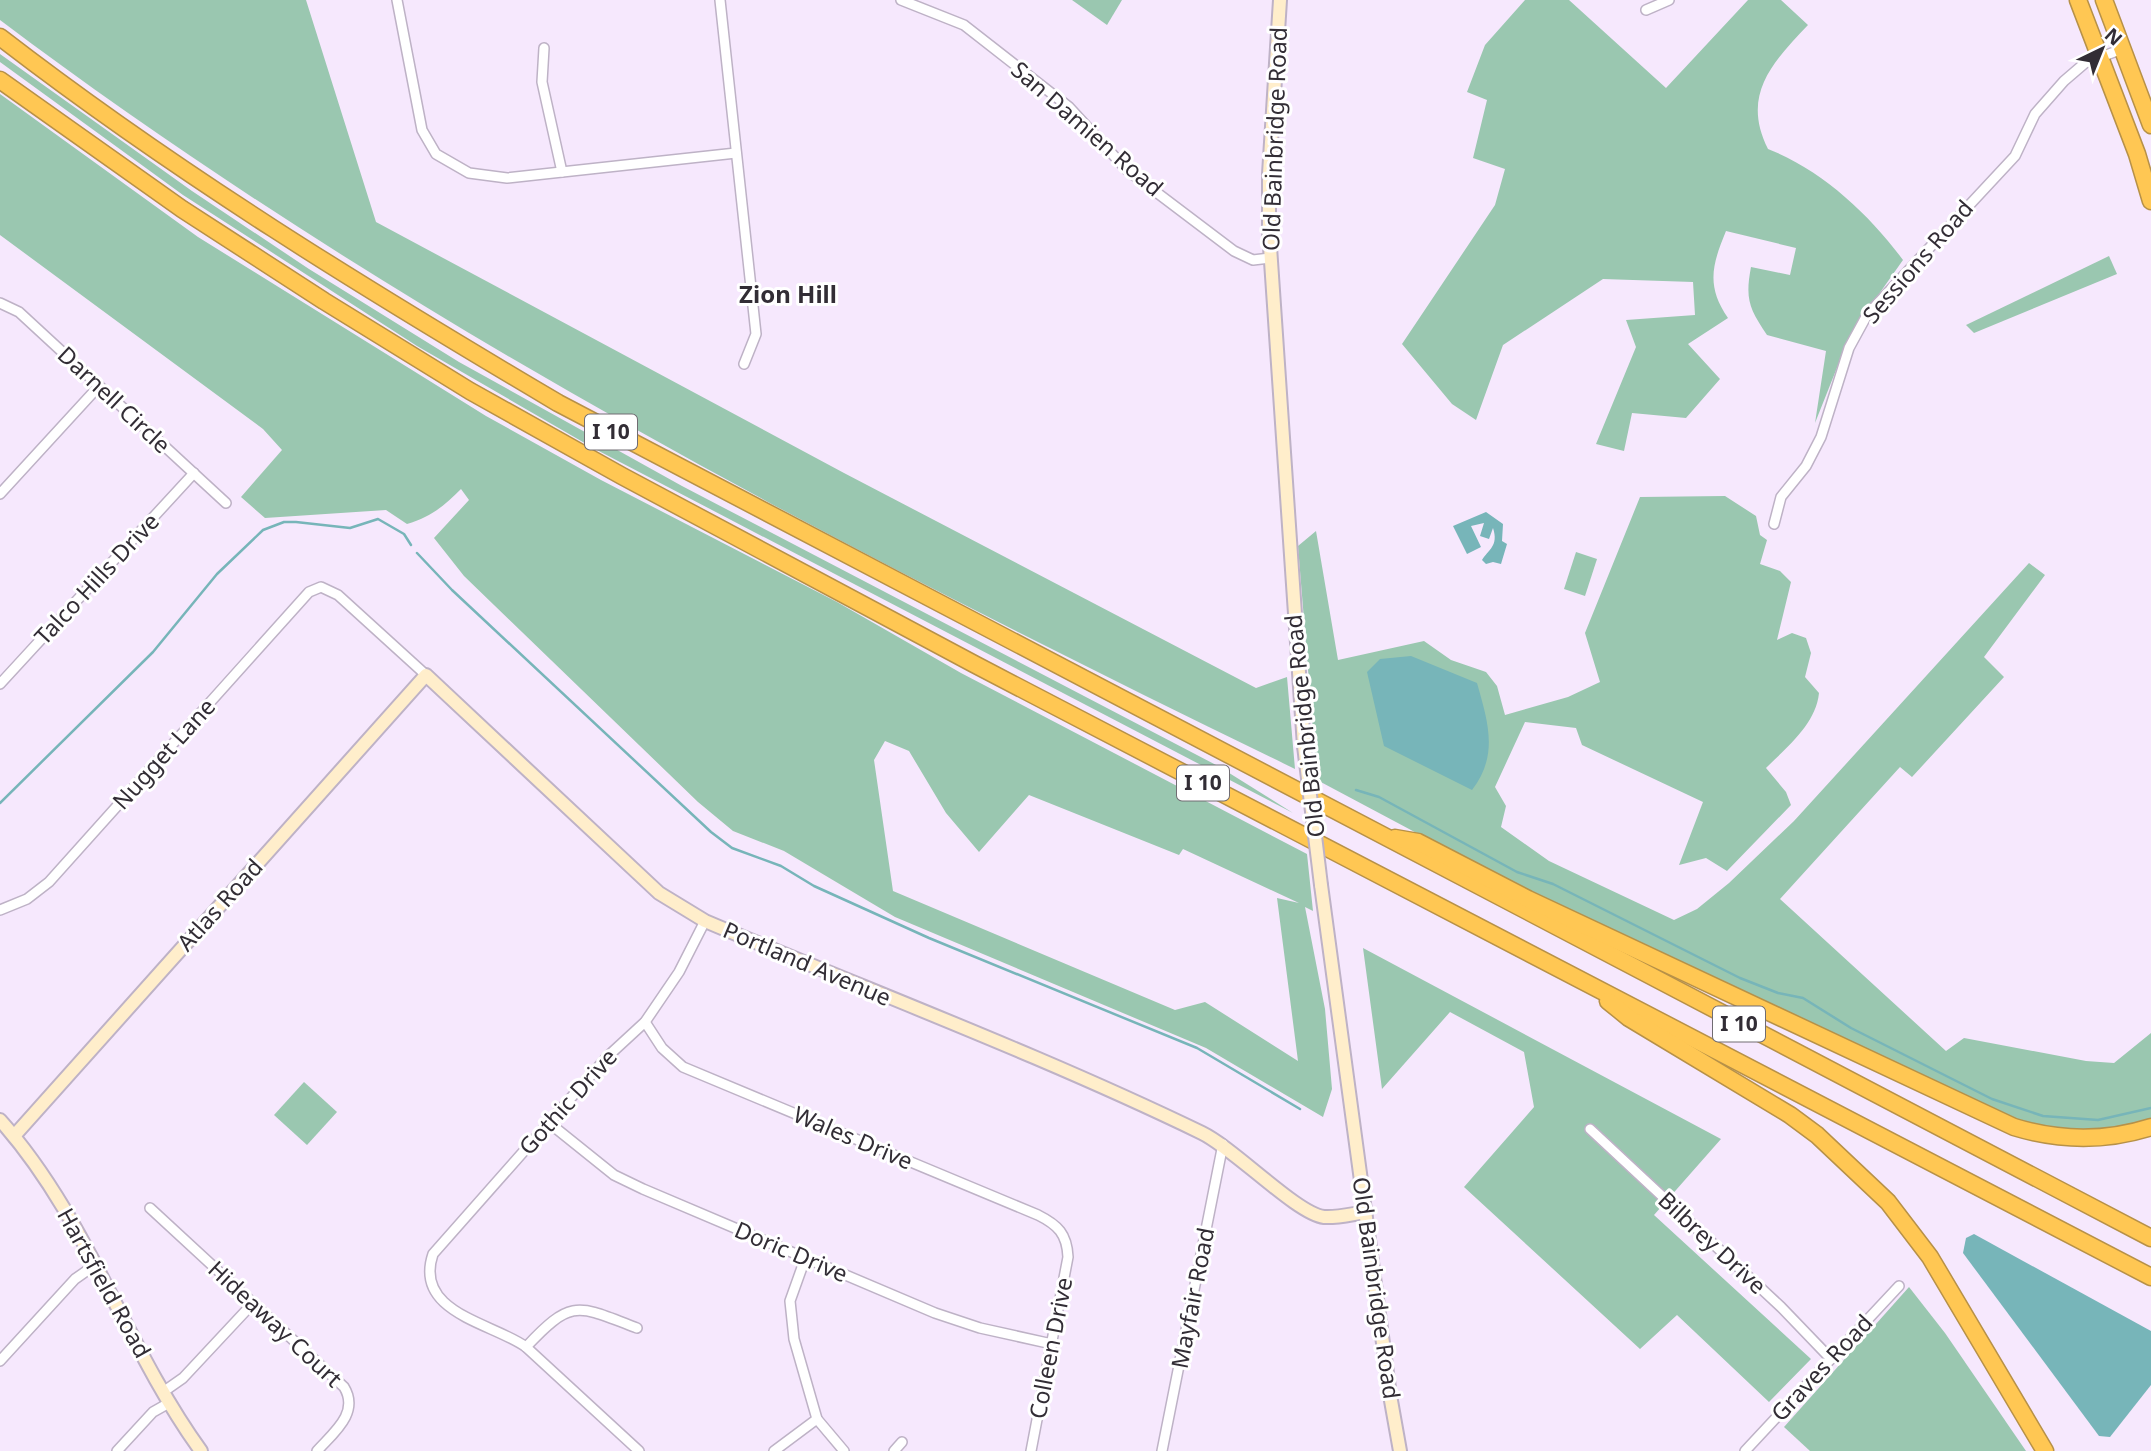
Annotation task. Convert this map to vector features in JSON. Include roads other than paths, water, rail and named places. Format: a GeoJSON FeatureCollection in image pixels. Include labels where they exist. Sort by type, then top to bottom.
{"type":"FeatureCollection","features":[{"type":"Feature","properties":{"kind":"highway"},"geometry":{"type":"LineString","coordinates":[[2078,0],[2151,201]]}},
{"type":"Feature","properties":{"kind":"highway"},"geometry":{"type":"LineString","coordinates":[[2104,0],[2125,48],[2151,125]]}},
{"type":"Feature","properties":{"kind":"highway","name":"I 10"},"geometry":{"type":"LineString","coordinates":[[0,37],[69,89],[253,215],[419,321],[558,403],[2151,1238]]}},
{"type":"Feature","properties":{"kind":"highway","name":"I 10"},"geometry":{"type":"LineString","coordinates":[[0,80],[182,209],[470,391],[861,605],[2151,1277]]}},
{"type":"Feature","properties":{"kind":"highway"},"geometry":{"type":"LineString","coordinates":[[1388,836],[1418,842],[1565,916],[2014,1128],[2050,1136],[2092,1139],[2151,1127]]}},
{"type":"Feature","properties":{"kind":"highway"},"geometry":{"type":"LineString","coordinates":[[1585,981],[1629,1018],[1790,1115],[1817,1135],[1878,1192],[1930,1257],[2045,1451]]}},
{"type":"Feature","properties":{"kind":"street"},"geometry":{"type":"LineString","coordinates":[[397,0],[422,130],[436,154],[469,173],[508,178],[736,153]]}},
{"type":"Feature","properties":{"kind":"street"},"geometry":{"type":"LineString","coordinates":[[720,0],[756,334],[744,364]]}},
{"type":"Feature","properties":{"kind":"street","name":"San Damien Road"},"geometry":{"type":"LineString","coordinates":[[901,0],[964,25],[1069,107],[1127,170],[1234,251],[1253,260],[1270,258]]}},
{"type":"Feature","properties":{"kind":"street","name":"Old Bainbridge Road"},"geometry":{"type":"LineString","coordinates":[[1280,0],[1269,174],[1270,258],[1304,746],[1390,1395],[1401,1449]]}},
{"type":"Feature","properties":{"kind":"street"},"geometry":{"type":"LineString","coordinates":[[1646,10],[1669,0]]}},
{"type":"Feature","properties":{"kind":"street"},"geometry":{"type":"LineString","coordinates":[[544,48],[542,82],[562,172]]}},
{"type":"Feature","properties":{"kind":"street","name":"Sessions Road"},"geometry":{"type":"LineString","coordinates":[[1774,524],[1781,497],[1806,466],[1821,437],[1849,348],[1867,315],[2015,156],[2043,103],[2076,69],[2125,48]]}},
{"type":"Feature","properties":{"kind":"street","name":"Darnell Circle"},"geometry":{"type":"LineString","coordinates":[[0,303],[19,312],[226,503]]}},
{"type":"Feature","properties":{"kind":"street"},"geometry":{"type":"LineString","coordinates":[[0,494],[99,386]]}},
{"type":"Feature","properties":{"kind":"street","name":"Talco Hills Drive"},"geometry":{"type":"LineString","coordinates":[[0,684],[194,473]]}},
{"type":"Feature","properties":{"kind":"street","name":"Portland Avenue"},"geometry":{"type":"LineString","coordinates":[[321,587],[338,595],[659,893],[705,921],[1128,1098],[1223,1144],[1312,1213],[1332,1217],[1366,1212]]}},
{"type":"Feature","properties":{"kind":"street","name":"Nugget Lane"},"geometry":{"type":"LineString","coordinates":[[0,910],[27,899],[49,882],[302,599],[321,587]]}},
{"type":"Feature","properties":{"kind":"street","name":"Atlas Road"},"geometry":{"type":"LineString","coordinates":[[14,1136],[426,675]]}},
{"type":"Feature","properties":{"kind":"street","name":"Gothic Drive"},"geometry":{"type":"LineString","coordinates":[[526,1347],[515,1339],[468,1320],[438,1294],[429,1279],[433,1254],[607,1057],[645,1022],[679,972],[705,921]]}},
{"type":"Feature","properties":{"kind":"street","name":"Wales Drive"},"geometry":{"type":"LineString","coordinates":[[645,1022],[662,1048],[683,1067],[1038,1215],[1059,1229],[1067,1244]]}},
{"type":"Feature","properties":{"kind":"street","name":"Hartsfield Road"},"geometry":{"type":"LineString","coordinates":[[0,1120],[55,1194],[166,1397],[201,1451]]}},
{"type":"Feature","properties":{"kind":"street","name":"Doric Drive"},"geometry":{"type":"LineString","coordinates":[[548,1122],[614,1175],[935,1313],[980,1328],[1052,1344]]}},
{"type":"Feature","properties":{"kind":"street","name":"Bilbrey Drive"},"geometry":{"type":"LineString","coordinates":[[1590,1129],[1781,1307],[1831,1359]]}},
{"type":"Feature","properties":{"kind":"street","name":"Mayfair Road"},"geometry":{"type":"LineString","coordinates":[[1162,1451],[1223,1144]]}},
{"type":"Feature","properties":{"kind":"street","name":"Hideaway Court"},"geometry":{"type":"LineString","coordinates":[[150,1208],[322,1365],[348,1394],[350,1405],[346,1418],[317,1451]]}},
{"type":"Feature","properties":{"kind":"street","name":"Colleen Drive"},"geometry":{"type":"LineString","coordinates":[[1031,1451],[1052,1344],[1067,1244]]}},
{"type":"Feature","properties":{"kind":"street"},"geometry":{"type":"LineString","coordinates":[[805,1259],[793,1290],[789,1315],[807,1391],[817,1419],[844,1451]]}},
{"type":"Feature","properties":{"kind":"street"},"geometry":{"type":"LineString","coordinates":[[0,1361],[75,1279],[95,1265]]}},
{"type":"Feature","properties":{"kind":"street","name":"Graves Road"},"geometry":{"type":"LineString","coordinates":[[1745,1451],[1899,1286]]}},
{"type":"Feature","properties":{"kind":"street"},"geometry":{"type":"LineString","coordinates":[[117,1451],[253,1303]]}},
{"type":"Feature","properties":{"kind":"street"},"geometry":{"type":"LineString","coordinates":[[637,1328],[593,1311],[569,1310],[549,1322],[526,1347],[639,1451]]}},
{"type":"Feature","properties":{"kind":"street"},"geometry":{"type":"LineString","coordinates":[[774,1451],[817,1419]]}},
{"type":"Feature","properties":{"kind":"street"},"geometry":{"type":"LineString","coordinates":[[894,1451],[902,1442]]}},
{"type":"Feature","properties":{"kind":"waterway"},"geometry":{"type":"LineString","coordinates":[[0,803],[153,652],[217,574],[263,530],[284,522],[350,528],[378,519],[404,534],[411,545]]}},
{"type":"Feature","properties":{"kind":"waterway"},"geometry":{"type":"LineString","coordinates":[[417,553],[452,590],[711,832],[732,848],[781,866],[814,886],[929,938],[1197,1048],[1300,1109]]}},
{"type":"Feature","properties":{"kind":"waterway"},"geometry":{"type":"LineString","coordinates":[[1356,790],[1379,797],[1517,872],[1553,884],[1740,978],[1778,993],[1803,998],[1851,1028],[1992,1099],[2043,1116],[2098,1120],[2151,1108]]}},
{"type":"Feature","properties":{"kind":"district","name":"Zion Hill"},"geometry":{"type":"Point","coordinates":[788,295]}}]}
